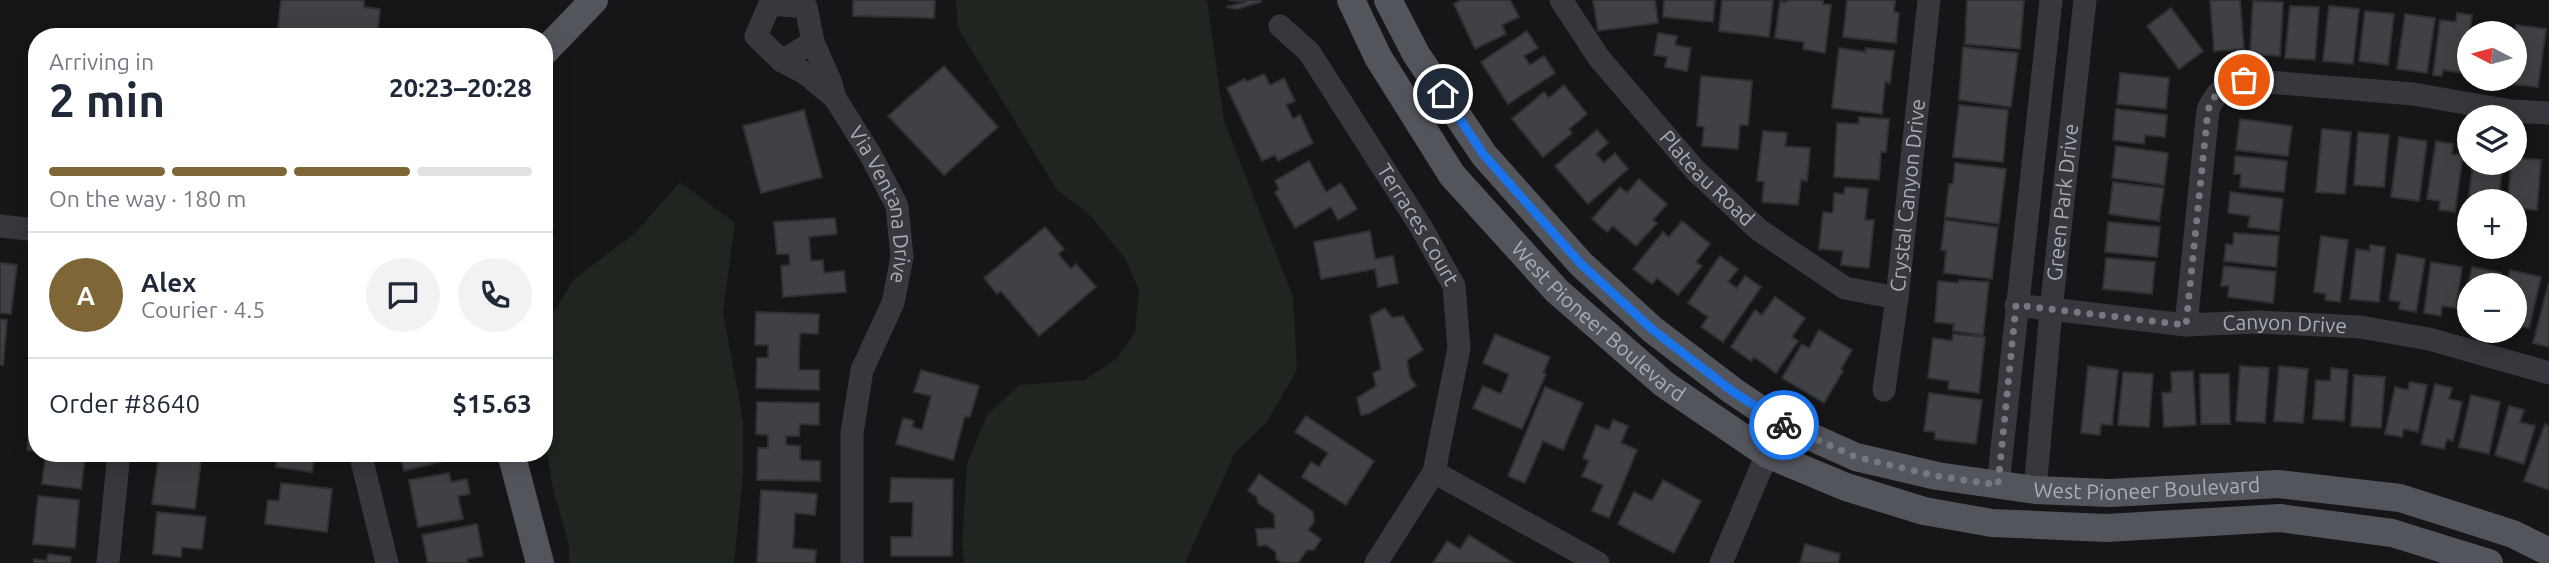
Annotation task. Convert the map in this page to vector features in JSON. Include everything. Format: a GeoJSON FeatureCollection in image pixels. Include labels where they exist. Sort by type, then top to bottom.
{"type":"FeatureCollection","features":[{"type":"Feature","properties":{"kind":"main road"},"geometry":{"type":"LineString","coordinates":[[553,43],[594,0]]}},
{"type":"Feature","properties":{"kind":"main road","name":"West Pioneer Boulevard"},"geometry":{"type":"LineString","coordinates":[[1352,0],[1378,57],[1452,175],[1557,291],[1664,384],[1767,454],[1846,487],[1911,507],[1992,523],[2106,528],[2280,518],[2392,533],[2489,563]]}},
{"type":"Feature","properties":{"kind":"main road","name":"West Pioneer Boulevard"},"geometry":{"type":"LineString","coordinates":[[1388,0],[1416,54],[1484,155],[1581,264],[1653,330],[1732,391],[1782,424],[1856,457],[1937,476],[1998,485],[2110,493],[2278,484],[2400,498],[2514,534],[2549,552]]}},
{"type":"Feature","properties":{"kind":"main road"},"geometry":{"type":"LineString","coordinates":[[513,462],[540,563]]}},
{"type":"Feature","properties":{"kind":"street","name":"Plateau Road"},"geometry":{"type":"LineString","coordinates":[[1561,0],[1616,79],[1695,170],[1759,230],[1845,288],[1897,298]]}},
{"type":"Feature","properties":{"kind":"street","name":"Crystal Canyon Drive"},"geometry":{"type":"LineString","coordinates":[[1884,390],[1897,298],[1929,0]]}},
{"type":"Feature","properties":{"kind":"street","name":"Green Park Drive"},"geometry":{"type":"LineString","coordinates":[[1998,485],[2051,0]]}},
{"type":"Feature","properties":{"kind":"street","name":"Green Park Drive"},"geometry":{"type":"LineString","coordinates":[[2035,489],[2051,310],[2085,0]]}},
{"type":"Feature","properties":{"kind":"street"},"geometry":{"type":"LineString","coordinates":[[771,2],[805,4],[813,43],[782,61],[756,36],[771,2]]}},
{"type":"Feature","properties":{"kind":"street","name":"Terraces Court"},"geometry":{"type":"LineString","coordinates":[[1280,26],[1309,52],[1421,227],[1454,286],[1459,348],[1434,472],[1376,563]]}},
{"type":"Feature","properties":{"kind":"street","name":"Via Ventana Drive"},"geometry":{"type":"LineString","coordinates":[[813,43],[835,98],[870,154],[897,206],[902,257],[893,303],[862,370],[852,433],[852,563]]}},
{"type":"Feature","properties":{"kind":"street","name":"Via Ventana Drive"},"geometry":{"type":"LineString","coordinates":[[782,61],[805,73],[835,98]]}},
{"type":"Feature","properties":{"kind":"street"},"geometry":{"type":"LineString","coordinates":[[2186,325],[2208,110],[2214,96],[2224,86],[2244,80],[2270,82],[2413,94],[2511,111],[2549,113]]}},
{"type":"Feature","properties":{"kind":"street"},"geometry":{"type":"LineString","coordinates":[[0,226],[28,229]]}},
{"type":"Feature","properties":{"kind":"street","name":"Canyon Drive"},"geometry":{"type":"LineString","coordinates":[[2016,305],[2186,325],[2259,322],[2360,327],[2429,339],[2549,373]]}},
{"type":"Feature","properties":{"kind":"street"},"geometry":{"type":"LineString","coordinates":[[1721,563],[1782,424]]}},
{"type":"Feature","properties":{"kind":"street"},"geometry":{"type":"LineString","coordinates":[[108,563],[118,462]]}},
{"type":"Feature","properties":{"kind":"street"},"geometry":{"type":"LineString","coordinates":[[362,462],[387,563]]}},
{"type":"Feature","properties":{"kind":"street"},"geometry":{"type":"LineString","coordinates":[[1434,472],[1598,563]]}},
{"type":"Feature","properties":{"kind":"shaded area"},"geometry":{"type":"Polygon","coordinates":[[[956,0],[1207,0],[1224,121],[1293,297],[1297,370],[1267,422],[1235,453],[1185,563],[964,563],[962,545],[967,464],[987,415],[1020,385],[1085,380],[1116,359],[1135,333],[1139,290],[1125,258],[1088,213],[1057,190],[958,28],[956,0]]]}},
{"type":"Feature","properties":{"kind":"shaded area"},"geometry":{"type":"Polygon","coordinates":[[[680,182],[735,223],[723,312],[743,420],[743,475],[734,563],[569,563],[569,546],[548,462],[553,462],[553,314],[573,280],[635,233],[680,182]]]}},
{"type":"Feature","properties":{"kind":"building"},"geometry":{"type":"Polygon","coordinates":[[[281,0],[364,0],[364,7],[380,9],[378,28],[278,28],[281,0]]]}},
{"type":"Feature","properties":{"kind":"building"},"geometry":{"type":"Polygon","coordinates":[[[853,0],[935,0],[934,18],[853,16],[853,0]]]}},
{"type":"Feature","properties":{"kind":"building"},"geometry":{"type":"Polygon","coordinates":[[[1229,0],[1261,2],[1237,9],[1226,7],[1246,2],[1229,0]]]}},
{"type":"Feature","properties":{"kind":"building"},"geometry":{"type":"Polygon","coordinates":[[[1461,0],[1510,0],[1519,17],[1502,25],[1506,34],[1475,49],[1454,4],[1461,0]]]}},
{"type":"Feature","properties":{"kind":"building"},"geometry":{"type":"Polygon","coordinates":[[[1593,0],[1655,0],[1658,23],[1598,31],[1593,0]]]}},
{"type":"Feature","properties":{"kind":"building"},"geometry":{"type":"Polygon","coordinates":[[[1664,0],[1715,0],[1713,22],[1663,17],[1664,0]]]}},
{"type":"Feature","properties":{"kind":"building"},"geometry":{"type":"Polygon","coordinates":[[[1722,0],[1773,0],[1769,37],[1719,31],[1722,0]]]}},
{"type":"Feature","properties":{"kind":"building"},"geometry":{"type":"Polygon","coordinates":[[[1823,0],[1823,4],[1831,5],[1825,53],[1803,49],[1804,42],[1775,38],[1780,1],[1823,0]]]}},
{"type":"Feature","properties":{"kind":"building"},"geometry":{"type":"Polygon","coordinates":[[[1847,0],[1895,0],[1894,12],[1899,13],[1896,43],[1843,37],[1847,0]]]}},
{"type":"Feature","properties":{"kind":"building"},"geometry":{"type":"Polygon","coordinates":[[[1967,0],[2024,0],[2020,49],[1965,44],[1967,0]]]}},
{"type":"Feature","properties":{"kind":"building"},"geometry":{"type":"Polygon","coordinates":[[[2210,0],[2240,0],[2244,49],[2214,51],[2210,0]]]}},
{"type":"Feature","properties":{"kind":"building"},"geometry":{"type":"Polygon","coordinates":[[[2253,1],[2283,2],[2280,56],[2250,54],[2253,1]]]}},
{"type":"Feature","properties":{"kind":"building"},"geometry":{"type":"Polygon","coordinates":[[[2290,6],[2319,7],[2315,60],[2285,58],[2290,6]]]}},
{"type":"Feature","properties":{"kind":"building"},"geometry":{"type":"Polygon","coordinates":[[[2329,6],[2359,9],[2353,64],[2323,61],[2329,6]]]}},
{"type":"Feature","properties":{"kind":"building"},"geometry":{"type":"Polygon","coordinates":[[[2171,8],[2203,51],[2179,69],[2147,26],[2171,8]]]}},
{"type":"Feature","properties":{"kind":"building"},"geometry":{"type":"Polygon","coordinates":[[[2365,11],[2394,14],[2388,65],[2359,61],[2365,11]]]}},
{"type":"Feature","properties":{"kind":"building"},"geometry":{"type":"Polygon","coordinates":[[[2457,13],[2472,15],[2471,21],[2457,21],[2457,72],[2443,70],[2442,76],[2433,75],[2440,20],[2456,22],[2457,13]]]}},
{"type":"Feature","properties":{"kind":"building"},"geometry":{"type":"Polygon","coordinates":[[[2405,14],[2435,18],[2427,73],[2397,69],[2405,14]]]}},
{"type":"Feature","properties":{"kind":"building"},"geometry":{"type":"Polygon","coordinates":[[[2527,26],[2546,29],[2538,87],[2527,86],[2527,26]]]}},
{"type":"Feature","properties":{"kind":"building"},"geometry":{"type":"Polygon","coordinates":[[[1527,31],[1538,48],[1524,56],[1530,65],[1544,56],[1555,73],[1508,104],[1481,62],[1527,31]]]}},
{"type":"Feature","properties":{"kind":"building"},"geometry":{"type":"Polygon","coordinates":[[[1658,33],[1677,36],[1675,45],[1691,48],[1687,71],[1665,67],[1667,57],[1654,55],[1658,33]]]}},
{"type":"Feature","properties":{"kind":"building"},"geometry":{"type":"Polygon","coordinates":[[[1963,47],[2018,53],[2011,107],[1959,100],[1963,47]]]}},
{"type":"Feature","properties":{"kind":"building"},"geometry":{"type":"Polygon","coordinates":[[[1839,48],[1865,52],[1866,48],[1894,51],[1890,83],[1885,82],[1882,114],[1832,108],[1839,48]]]}},
{"type":"Feature","properties":{"kind":"building"},"geometry":{"type":"Polygon","coordinates":[[[944,66],[998,127],[944,175],[888,116],[944,66]]]}},
{"type":"Feature","properties":{"kind":"building"},"geometry":{"type":"Polygon","coordinates":[[[2120,73],[2169,78],[2166,109],[2117,104],[2120,73]]]}},
{"type":"Feature","properties":{"kind":"building"},"geometry":{"type":"Polygon","coordinates":[[[1264,74],[1270,85],[1284,78],[1295,101],[1286,105],[1293,119],[1300,115],[1313,143],[1278,161],[1275,155],[1262,161],[1227,88],[1264,74]]]}},
{"type":"Feature","properties":{"kind":"building"},"geometry":{"type":"Polygon","coordinates":[[[1701,76],[1752,81],[1748,125],[1740,125],[1738,149],[1702,146],[1704,127],[1697,126],[1701,76]]]}},
{"type":"Feature","properties":{"kind":"building"},"geometry":{"type":"Polygon","coordinates":[[[1564,85],[1587,114],[1569,129],[1572,133],[1543,157],[1512,119],[1544,92],[1549,98],[1564,85]]]}},
{"type":"Feature","properties":{"kind":"building"},"geometry":{"type":"Polygon","coordinates":[[[1959,105],[2008,110],[2003,162],[1953,157],[1959,105]]]}},
{"type":"Feature","properties":{"kind":"building"},"geometry":{"type":"Polygon","coordinates":[[[2116,109],[2167,115],[2165,137],[2145,135],[2144,144],[2113,140],[2116,109]]]}},
{"type":"Feature","properties":{"kind":"building"},"geometry":{"type":"Polygon","coordinates":[[[804,110],[822,177],[761,193],[743,126],[804,110]]]}},
{"type":"Feature","properties":{"kind":"building"},"geometry":{"type":"Polygon","coordinates":[[[1859,117],[1889,119],[1886,152],[1881,152],[1879,180],[1834,177],[1837,123],[1859,124],[1859,117]]]}},
{"type":"Feature","properties":{"kind":"building"},"geometry":{"type":"Polygon","coordinates":[[[2240,119],[2292,126],[2288,156],[2236,150],[2240,119]]]}},
{"type":"Feature","properties":{"kind":"building"},"geometry":{"type":"Polygon","coordinates":[[[2322,129],[2351,132],[2345,194],[2316,192],[2322,129]]]}},
{"type":"Feature","properties":{"kind":"building"},"geometry":{"type":"Polygon","coordinates":[[[1597,130],[1608,143],[1596,154],[1604,163],[1615,153],[1628,169],[1588,204],[1555,166],[1597,130]]]}},
{"type":"Feature","properties":{"kind":"building"},"geometry":{"type":"Polygon","coordinates":[[[1763,131],[1787,133],[1785,146],[1810,148],[1807,181],[1801,180],[1798,205],[1762,202],[1764,182],[1757,181],[1763,131]]]}},
{"type":"Feature","properties":{"kind":"building"},"geometry":{"type":"Polygon","coordinates":[[[2358,132],[2389,135],[2384,187],[2354,185],[2358,132]]]}},
{"type":"Feature","properties":{"kind":"building"},"geometry":{"type":"Polygon","coordinates":[[[2399,137],[2427,141],[2419,201],[2391,197],[2399,137]]]}},
{"type":"Feature","properties":{"kind":"building"},"geometry":{"type":"Polygon","coordinates":[[[2436,141],[2453,144],[2452,154],[2457,154],[2457,175],[2460,175],[2455,212],[2439,210],[2440,201],[2427,199],[2436,141]]]}},
{"type":"Feature","properties":{"kind":"building"},"geometry":{"type":"Polygon","coordinates":[[[2116,146],[2168,153],[2164,185],[2112,178],[2116,146]]]}},
{"type":"Feature","properties":{"kind":"building"},"geometry":{"type":"Polygon","coordinates":[[[2235,156],[2287,161],[2284,192],[2240,187],[2241,174],[2234,174],[2235,156]]]}},
{"type":"Feature","properties":{"kind":"building"},"geometry":{"type":"Polygon","coordinates":[[[2527,159],[2541,160],[2537,210],[2527,209],[2527,189],[2509,189],[2510,175],[2527,175],[2527,159]]]}},
{"type":"Feature","properties":{"kind":"building"},"geometry":{"type":"Polygon","coordinates":[[[1309,161],[1326,192],[1341,183],[1357,209],[1338,220],[1331,207],[1295,228],[1275,192],[1279,189],[1275,181],[1309,161]]]}},
{"type":"Feature","properties":{"kind":"building"},"geometry":{"type":"Polygon","coordinates":[[[1955,163],[2006,169],[1999,224],[1945,217],[1955,163]]]}},
{"type":"Feature","properties":{"kind":"building"},"geometry":{"type":"Polygon","coordinates":[[[2472,175],[2501,175],[2500,189],[2470,189],[2472,175]]]}},
{"type":"Feature","properties":{"kind":"building"},"geometry":{"type":"Polygon","coordinates":[[[1639,179],[1667,204],[1653,220],[1657,223],[1636,246],[1613,226],[1607,232],[1592,219],[1620,187],[1627,193],[1639,179]]]}},
{"type":"Feature","properties":{"kind":"building"},"geometry":{"type":"Polygon","coordinates":[[[2113,182],[2164,188],[2159,221],[2109,214],[2113,182]]]}},
{"type":"Feature","properties":{"kind":"building"},"geometry":{"type":"Polygon","coordinates":[[[1845,187],[1868,189],[1865,220],[1874,220],[1869,268],[1841,265],[1843,251],[1819,249],[1823,212],[1833,213],[1834,193],[1844,194],[1845,187]]]}},
{"type":"Feature","properties":{"kind":"building"},"geometry":{"type":"Polygon","coordinates":[[[2230,192],[2283,199],[2279,231],[2248,227],[2250,216],[2228,213],[2230,192]]]}},
{"type":"Feature","properties":{"kind":"building"},"geometry":{"type":"Polygon","coordinates":[[[835,218],[837,234],[809,237],[811,261],[823,260],[824,273],[844,271],[846,292],[783,297],[781,266],[790,265],[789,254],[777,254],[774,222],[835,218]]]}},
{"type":"Feature","properties":{"kind":"building"},"geometry":{"type":"Polygon","coordinates":[[[1945,220],[1998,227],[1992,279],[1944,273],[1946,250],[1941,250],[1945,220]]]}},
{"type":"Feature","properties":{"kind":"building"},"geometry":{"type":"Polygon","coordinates":[[[1682,221],[1710,244],[1696,262],[1702,266],[1678,295],[1657,278],[1652,284],[1633,269],[1663,232],[1669,237],[1682,221]]]}},
{"type":"Feature","properties":{"kind":"building"},"geometry":{"type":"Polygon","coordinates":[[[2108,222],[2160,227],[2157,257],[2105,252],[2108,222]]]}},
{"type":"Feature","properties":{"kind":"building"},"geometry":{"type":"Polygon","coordinates":[[[1045,227],[1064,249],[1058,254],[1071,269],[1076,264],[1096,287],[1039,336],[1001,291],[997,294],[984,278],[1045,227]]]}},
{"type":"Feature","properties":{"kind":"building"},"geometry":{"type":"Polygon","coordinates":[[[1370,231],[1375,259],[1393,256],[1398,283],[1378,287],[1375,269],[1321,279],[1314,242],[1370,231]]]}},
{"type":"Feature","properties":{"kind":"building"},"geometry":{"type":"Polygon","coordinates":[[[2234,233],[2279,236],[2276,267],[2224,261],[2226,244],[2233,245],[2234,233]]]}},
{"type":"Feature","properties":{"kind":"building"},"geometry":{"type":"Polygon","coordinates":[[[2321,236],[2348,240],[2340,302],[2325,300],[2326,294],[2314,292],[2321,236]]]}},
{"type":"Feature","properties":{"kind":"building"},"geometry":{"type":"Polygon","coordinates":[[[2370,245],[2385,247],[2379,302],[2350,299],[2356,249],[2370,251],[2370,245]]]}},
{"type":"Feature","properties":{"kind":"building"},"geometry":{"type":"Polygon","coordinates":[[[2397,254],[2425,259],[2416,312],[2399,309],[2400,302],[2389,300],[2397,254]]]}},
{"type":"Feature","properties":{"kind":"building"},"geometry":{"type":"Polygon","coordinates":[[[1720,256],[1738,269],[1728,282],[1737,288],[1745,276],[1761,287],[1723,342],[1701,327],[1708,317],[1688,303],[1720,256]]]}},
{"type":"Feature","properties":{"kind":"building"},"geometry":{"type":"Polygon","coordinates":[[[2106,258],[2155,262],[2152,294],[2103,289],[2106,258]]]}},
{"type":"Feature","properties":{"kind":"building"},"geometry":{"type":"Polygon","coordinates":[[[2431,262],[2462,267],[2461,273],[2457,273],[2456,308],[2442,306],[2441,316],[2424,313],[2431,262]]]}},
{"type":"Feature","properties":{"kind":"building"},"geometry":{"type":"Polygon","coordinates":[[[0,263],[17,265],[11,314],[0,313],[0,263]]]}},
{"type":"Feature","properties":{"kind":"building"},"geometry":{"type":"Polygon","coordinates":[[[2224,266],[2276,272],[2273,303],[2228,297],[2229,286],[2221,286],[2224,266]]]}},
{"type":"Feature","properties":{"kind":"building"},"geometry":{"type":"Polygon","coordinates":[[[2472,267],[2501,273],[2471,273],[2472,267]]]}},
{"type":"Feature","properties":{"kind":"building"},"geometry":{"type":"Polygon","coordinates":[[[2527,274],[2541,277],[2527,328],[2527,274]]]}},
{"type":"Feature","properties":{"kind":"building"},"geometry":{"type":"Polygon","coordinates":[[[1959,280],[1989,282],[1983,335],[1953,331],[1954,324],[1935,322],[1938,281],[1958,283],[1959,280]]]}},
{"type":"Feature","properties":{"kind":"building"},"geometry":{"type":"Polygon","coordinates":[[[2549,282],[2549,347],[2533,343],[2549,282]]]}},
{"type":"Feature","properties":{"kind":"building"},"geometry":{"type":"Polygon","coordinates":[[[1775,297],[1805,318],[1792,337],[1798,341],[1776,373],[1754,357],[1751,361],[1731,347],[1755,310],[1762,315],[1775,297]]]}},
{"type":"Feature","properties":{"kind":"building"},"geometry":{"type":"Polygon","coordinates":[[[1385,308],[1392,318],[1403,316],[1423,350],[1407,360],[1410,377],[1416,386],[1370,413],[1361,415],[1357,398],[1376,386],[1373,373],[1381,369],[1370,316],[1385,308]]]}},
{"type":"Feature","properties":{"kind":"building"},"geometry":{"type":"Polygon","coordinates":[[[756,312],[819,314],[818,334],[800,333],[799,370],[819,370],[819,390],[756,388],[757,358],[768,358],[768,345],[755,345],[756,312]]]}},
{"type":"Feature","properties":{"kind":"building"},"geometry":{"type":"Polygon","coordinates":[[[0,319],[7,320],[3,365],[0,365],[0,319]]]}},
{"type":"Feature","properties":{"kind":"building"},"geometry":{"type":"Polygon","coordinates":[[[1819,330],[1852,350],[1824,403],[1782,378],[1802,344],[1809,348],[1819,330]]]}},
{"type":"Feature","properties":{"kind":"building"},"geometry":{"type":"Polygon","coordinates":[[[1495,334],[1550,357],[1543,373],[1546,374],[1522,429],[1473,408],[1483,386],[1501,394],[1509,374],[1483,363],[1495,334]]]}},
{"type":"Feature","properties":{"kind":"building"},"geometry":{"type":"Polygon","coordinates":[[[1953,334],[1985,337],[1979,393],[1948,389],[1949,381],[1928,378],[1933,338],[1952,341],[1953,334]]]}},
{"type":"Feature","properties":{"kind":"building"},"geometry":{"type":"Polygon","coordinates":[[[2088,366],[2118,370],[2112,425],[2101,424],[2100,435],[2081,433],[2088,366]]]}},
{"type":"Feature","properties":{"kind":"building"},"geometry":{"type":"Polygon","coordinates":[[[2240,366],[2269,368],[2265,423],[2236,421],[2240,366]]]}},
{"type":"Feature","properties":{"kind":"building"},"geometry":{"type":"Polygon","coordinates":[[[2279,366],[2308,369],[2303,423],[2274,421],[2279,366]]]}},
{"type":"Feature","properties":{"kind":"building"},"geometry":{"type":"Polygon","coordinates":[[[2331,368],[2348,370],[2344,421],[2313,419],[2316,380],[2330,381],[2331,368]]]}},
{"type":"Feature","properties":{"kind":"building"},"geometry":{"type":"Polygon","coordinates":[[[921,370],[979,386],[970,417],[965,416],[953,460],[896,444],[903,418],[914,421],[912,427],[922,430],[931,396],[914,392],[921,370]]]}},
{"type":"Feature","properties":{"kind":"building"},"geometry":{"type":"Polygon","coordinates":[[[2193,371],[2196,425],[2164,427],[2162,393],[2172,392],[2171,372],[2193,371]]]}},
{"type":"Feature","properties":{"kind":"building"},"geometry":{"type":"Polygon","coordinates":[[[2123,372],[2153,374],[2149,427],[2118,425],[2123,372]]]}},
{"type":"Feature","properties":{"kind":"building"},"geometry":{"type":"Polygon","coordinates":[[[2200,374],[2229,374],[2230,424],[2201,424],[2200,374]]]}},
{"type":"Feature","properties":{"kind":"building"},"geometry":{"type":"Polygon","coordinates":[[[2354,375],[2385,377],[2381,428],[2351,426],[2354,375]]]}},
{"type":"Feature","properties":{"kind":"building"},"geometry":{"type":"Polygon","coordinates":[[[2410,382],[2427,385],[2418,432],[2404,429],[2402,437],[2385,434],[2395,387],[2408,390],[2410,382]]]}},
{"type":"Feature","properties":{"kind":"building"},"geometry":{"type":"Polygon","coordinates":[[[2435,384],[2452,388],[2449,399],[2462,402],[2453,441],[2447,439],[2444,449],[2421,444],[2435,384]]]}},
{"type":"Feature","properties":{"kind":"building"},"geometry":{"type":"Polygon","coordinates":[[[1545,387],[1583,403],[1563,450],[1543,441],[1525,483],[1508,476],[1545,387]]]}},
{"type":"Feature","properties":{"kind":"building"},"geometry":{"type":"Polygon","coordinates":[[[1929,393],[1982,400],[1976,444],[1935,439],[1935,432],[1924,431],[1929,393]]]}},
{"type":"Feature","properties":{"kind":"building"},"geometry":{"type":"Polygon","coordinates":[[[2471,395],[2500,402],[2489,454],[2459,447],[2471,395]]]}},
{"type":"Feature","properties":{"kind":"building"},"geometry":{"type":"Polygon","coordinates":[[[757,402],[819,403],[819,425],[800,424],[799,436],[786,436],[786,445],[800,446],[800,460],[820,461],[820,481],[757,480],[758,448],[768,448],[768,435],[756,434],[757,402]]]}},
{"type":"Feature","properties":{"kind":"building"},"geometry":{"type":"Polygon","coordinates":[[[2509,406],[2524,410],[2520,422],[2535,426],[2524,464],[2495,455],[2509,406]]]}},
{"type":"Feature","properties":{"kind":"building"},"geometry":{"type":"Polygon","coordinates":[[[1306,416],[1374,461],[1346,505],[1302,477],[1311,462],[1319,467],[1328,453],[1295,432],[1306,416]]]}},
{"type":"Feature","properties":{"kind":"building"},"geometry":{"type":"Polygon","coordinates":[[[1613,420],[1628,426],[1621,443],[1637,450],[1609,518],[1592,511],[1603,485],[1582,476],[1589,461],[1583,458],[1596,425],[1609,430],[1613,420]]]}},
{"type":"Feature","properties":{"kind":"building"},"geometry":{"type":"Polygon","coordinates":[[[2545,424],[2549,426],[2549,490],[2524,481],[2545,424]]]}},
{"type":"Feature","properties":{"kind":"building"},"geometry":{"type":"Polygon","coordinates":[[[45,462],[85,462],[81,489],[42,484],[45,462]]]}},
{"type":"Feature","properties":{"kind":"building"},"geometry":{"type":"Polygon","coordinates":[[[158,462],[201,462],[195,509],[152,504],[158,462]]]}},
{"type":"Feature","properties":{"kind":"building"},"geometry":{"type":"Polygon","coordinates":[[[277,462],[314,462],[312,472],[276,467],[277,462]]]}},
{"type":"Feature","properties":{"kind":"building"},"geometry":{"type":"Polygon","coordinates":[[[402,462],[440,462],[404,471],[402,462]]]}},
{"type":"Feature","properties":{"kind":"building"},"geometry":{"type":"Polygon","coordinates":[[[449,473],[451,482],[467,479],[470,494],[458,496],[463,519],[418,527],[409,480],[449,473]]]}},
{"type":"Feature","properties":{"kind":"building"},"geometry":{"type":"Polygon","coordinates":[[[1259,474],[1313,512],[1314,522],[1308,530],[1321,539],[1314,550],[1307,550],[1298,563],[1282,563],[1276,559],[1276,552],[1266,545],[1258,546],[1256,529],[1275,528],[1274,514],[1258,503],[1257,497],[1248,491],[1259,474]]]}},
{"type":"Feature","properties":{"kind":"building"},"geometry":{"type":"Polygon","coordinates":[[[891,478],[953,479],[952,556],[891,556],[891,537],[912,537],[913,502],[890,502],[891,478]]]}},
{"type":"Feature","properties":{"kind":"building"},"geometry":{"type":"Polygon","coordinates":[[[1663,480],[1701,501],[1674,553],[1618,524],[1634,492],[1652,501],[1663,480]]]}},
{"type":"Feature","properties":{"kind":"building"},"geometry":{"type":"Polygon","coordinates":[[[281,483],[332,489],[327,532],[265,524],[268,500],[279,501],[281,483]]]}},
{"type":"Feature","properties":{"kind":"building"},"geometry":{"type":"Polygon","coordinates":[[[761,490],[817,494],[815,515],[795,513],[793,548],[816,550],[815,563],[757,563],[761,490]]]}},
{"type":"Feature","properties":{"kind":"building"},"geometry":{"type":"Polygon","coordinates":[[[38,496],[79,500],[75,548],[33,544],[38,496]]]}},
{"type":"Feature","properties":{"kind":"building"},"geometry":{"type":"Polygon","coordinates":[[[157,512],[206,517],[202,549],[182,547],[181,557],[153,554],[157,512]]]}},
{"type":"Feature","properties":{"kind":"building"},"geometry":{"type":"Polygon","coordinates":[[[477,524],[483,556],[467,559],[468,563],[428,563],[422,535],[477,524]]]}},
{"type":"Feature","properties":{"kind":"building"},"geometry":{"type":"Polygon","coordinates":[[[1469,535],[1513,563],[1433,563],[1447,541],[1460,549],[1469,535]]]}},
{"type":"Feature","properties":{"kind":"building"},"geometry":{"type":"Polygon","coordinates":[[[1805,544],[1840,554],[1838,563],[1800,563],[1805,544]]]}},
{"type":"Feature","properties":{"kind":"building"},"geometry":{"type":"Polygon","coordinates":[[[48,554],[71,557],[70,563],[34,563],[34,559],[47,561],[48,554]]]}},
{"type":"Feature","properties":{"kind":"way so far"},"geometry":{"type":"LineString","coordinates":[[1784,425],[1856,457],[1937,476],[1998,485],[2016,305],[2186,325],[2208,110],[2214,96],[2224,86],[2244,80]]}},
{"type":"Feature","properties":{"kind":"route"},"geometry":{"type":"LineString","coordinates":[[1443,94],[1484,155],[1581,264],[1653,330],[1732,391],[1784,425]]}}]}
